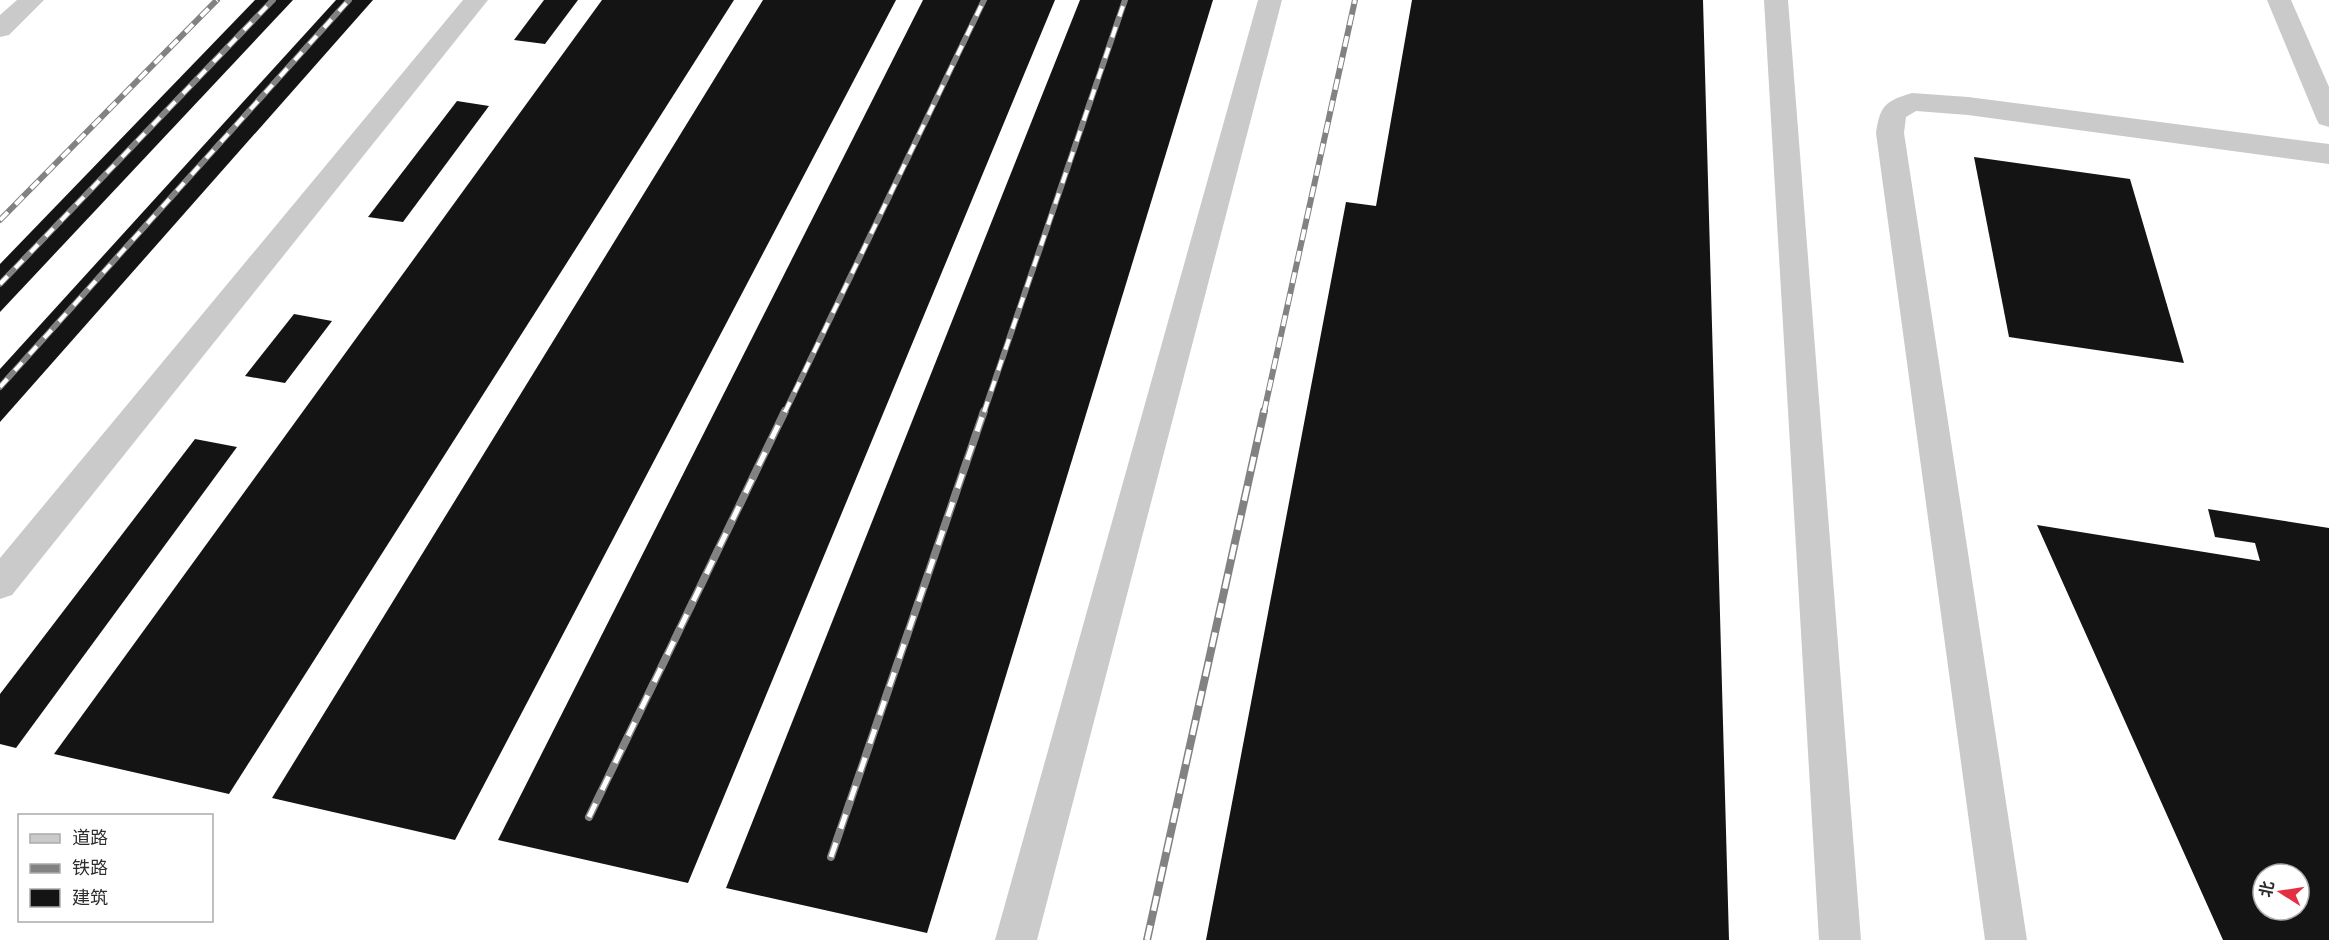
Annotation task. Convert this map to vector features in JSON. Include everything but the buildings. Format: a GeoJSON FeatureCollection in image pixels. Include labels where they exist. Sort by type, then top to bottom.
{"type":"FeatureCollection","features":[{"type":"Feature","properties":{"kind":"lane"},"geometry":{"type":"LineString","coordinates":[[0,28],[32,0]]}},
{"type":"Feature","properties":{"kind":"lane"},"geometry":{"type":"LineString","coordinates":[[0,584],[476,0]]}},
{"type":"Feature","properties":{"kind":"lane"},"geometry":{"type":"LineString","coordinates":[[1016,940],[1269,0]]}},
{"type":"Feature","properties":{"kind":"lane"},"geometry":{"type":"LineString","coordinates":[[1776,0],[1840,940]]}},
{"type":"Feature","properties":{"kind":"lane"},"geometry":{"type":"LineString","coordinates":[[2279,0],[2329,118]]}},
{"type":"Feature","properties":{"kind":"lane"},"geometry":{"type":"LineString","coordinates":[[2006,940],[1890,133],[1893,112],[1911,102],[1968,106],[2329,154]]}},
{"type":"Feature","properties":{"kind":"railway"},"geometry":{"type":"LineString","coordinates":[[0,220],[217,0]]}},
{"type":"Feature","properties":{"kind":"railway"},"geometry":{"type":"LineString","coordinates":[[0,284],[273,0]]}},
{"type":"Feature","properties":{"kind":"railway"},"geometry":{"type":"LineString","coordinates":[[0,387],[349,0]]}},
{"type":"Feature","properties":{"kind":"railway"},"geometry":{"type":"LineString","coordinates":[[785,412],[984,0]]}},
{"type":"Feature","properties":{"kind":"railway"},"geometry":{"type":"LineString","coordinates":[[984,412],[1125,0]]}},
{"type":"Feature","properties":{"kind":"railway"},"geometry":{"type":"LineString","coordinates":[[1264,412],[1355,0]]}},
{"type":"Feature","properties":{"kind":"railway"},"geometry":{"type":"LineString","coordinates":[[589,817],[785,411]]}},
{"type":"Feature","properties":{"kind":"railway"},"geometry":{"type":"LineString","coordinates":[[831,857],[984,411]]}},
{"type":"Feature","properties":{"kind":"railway"},"geometry":{"type":"LineString","coordinates":[[1147,940],[1264,411]]}}]}
